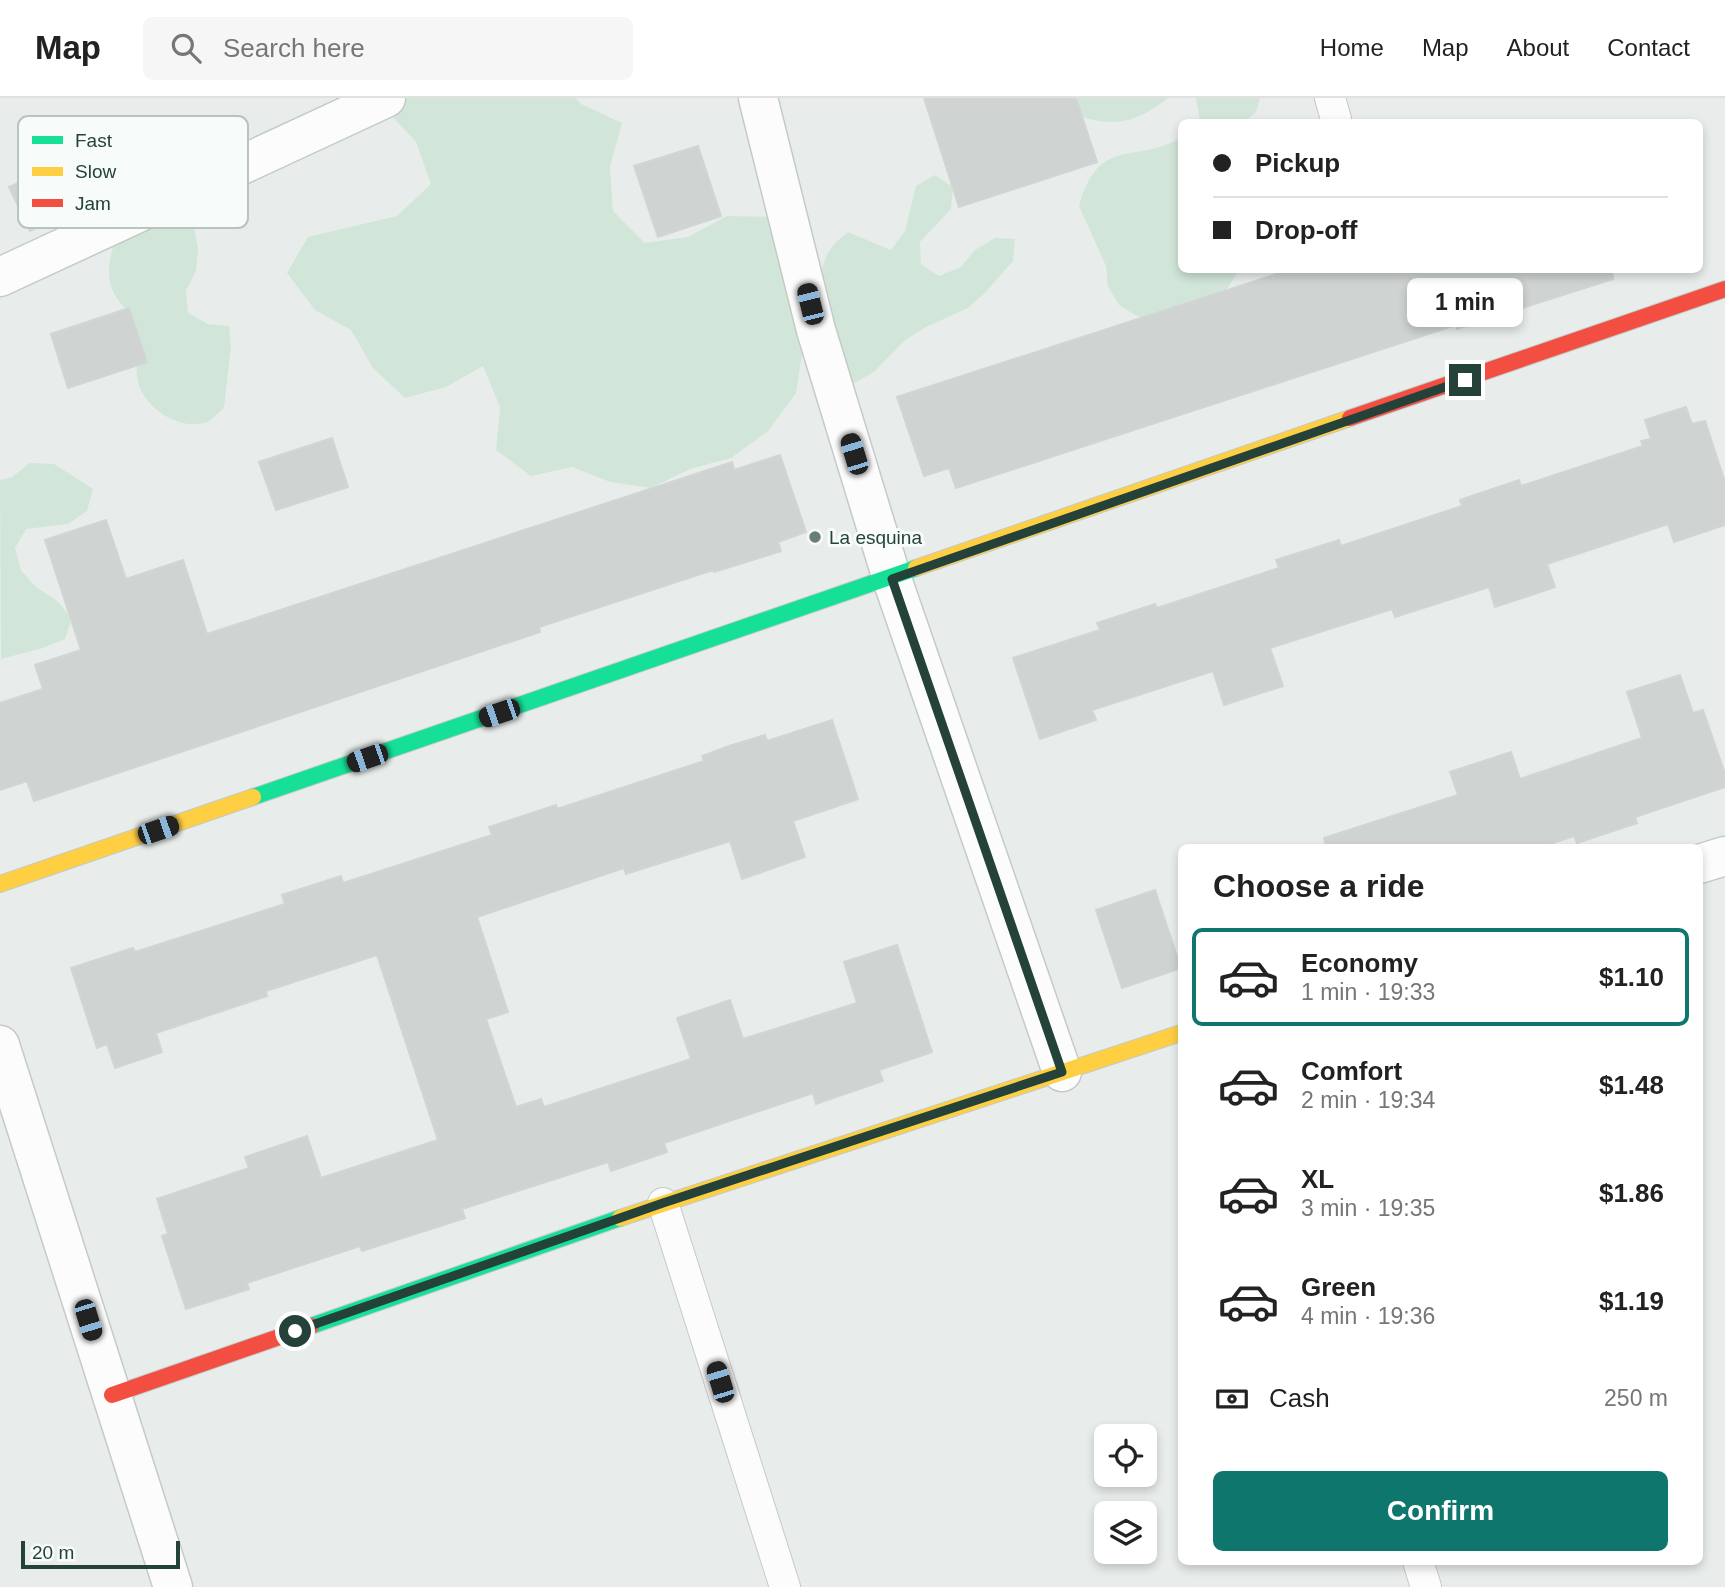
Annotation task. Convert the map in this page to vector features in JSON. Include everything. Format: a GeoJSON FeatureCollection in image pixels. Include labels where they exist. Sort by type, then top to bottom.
{"type":"FeatureCollection","features":[{"type":"Feature","properties":{"kind":"street"},"geometry":{"type":"LineString","coordinates":[[758,98],[816,330],[892,579],[1062,1072]]}},
{"type":"Feature","properties":{"kind":"street"},"geometry":{"type":"LineString","coordinates":[[248,161],[380,99]]}},
{"type":"Feature","properties":{"kind":"street"},"geometry":{"type":"LineString","coordinates":[[0,277],[105,228]]}},
{"type":"Feature","properties":{"kind":"street"},"geometry":{"type":"LineString","coordinates":[[0,884],[892,579],[1725,289]]}},
{"type":"Feature","properties":{"kind":"street"},"geometry":{"type":"LineString","coordinates":[[1703,863],[1725,856]]}},
{"type":"Feature","properties":{"kind":"street"},"geometry":{"type":"LineString","coordinates":[[112,1395],[663,1203],[1178,1034]]}},
{"type":"Feature","properties":{"kind":"street"},"geometry":{"type":"LineString","coordinates":[[0,1045],[173,1587]]}},
{"type":"Feature","properties":{"kind":"lane"},"geometry":{"type":"LineString","coordinates":[[663,1203],[785,1587]]}},
{"type":"Feature","properties":{"kind":"lane"},"geometry":{"type":"LineString","coordinates":[[1419,1565],[1426,1587]]}},
{"type":"Feature","properties":{"kind":"green space"},"geometry":{"type":"Polygon","coordinates":[[[369,98],[576,98],[581,104],[622,123],[610,166],[613,211],[645,243],[688,237],[727,216],[772,217],[803,348],[796,393],[768,431],[731,458],[690,469],[651,488],[610,482],[572,467],[531,476],[496,450],[500,407],[483,366],[446,387],[405,398],[373,368],[351,330],[315,310],[287,273],[308,237],[397,216],[431,184],[416,142],[386,110],[369,98]]]}},
{"type":"Feature","properties":{"kind":"green space"},"geometry":{"type":"Polygon","coordinates":[[[1078,98],[1168,98],[1135,118],[1113,122],[1076,115],[1078,98]]]}},
{"type":"Feature","properties":{"kind":"green space"},"geometry":{"type":"Polygon","coordinates":[[[1196,98],[1260,98],[1256,112],[1248,119],[1200,119],[1196,98]]]}},
{"type":"Feature","properties":{"kind":"green space"},"geometry":{"type":"Polygon","coordinates":[[[1178,139],[1178,273],[1237,273],[1221,298],[1160,321],[1139,317],[1120,306],[1108,287],[1106,266],[1079,206],[1087,184],[1107,160],[1163,146],[1178,139]]]}},
{"type":"Feature","properties":{"kind":"green space"},"geometry":{"type":"Polygon","coordinates":[[[935,175],[953,187],[951,209],[920,242],[921,264],[939,276],[961,267],[975,250],[995,238],[1015,239],[1013,261],[968,308],[924,328],[904,341],[874,372],[854,383],[835,374],[822,309],[821,275],[825,260],[834,245],[848,232],[891,250],[905,231],[916,186],[935,175]]]}},
{"type":"Feature","properties":{"kind":"green space"},"geometry":{"type":"Polygon","coordinates":[[[143,228],[194,228],[198,249],[196,271],[186,291],[188,313],[208,324],[229,326],[231,347],[224,408],[209,421],[186,424],[175,421],[156,409],[142,392],[137,375],[136,338],[132,316],[114,293],[109,278],[109,263],[116,239],[143,228]]]}},
{"type":"Feature","properties":{"kind":"green space"},"geometry":{"type":"Polygon","coordinates":[[[30,463],[54,464],[93,489],[87,511],[68,524],[26,529],[15,548],[21,570],[36,587],[56,600],[72,618],[65,639],[1,659],[0,480],[12,477],[30,463]]]}},
{"type":"Feature","properties":{"kind":"building"},"geometry":{"type":"Polygon","coordinates":[[[924,98],[1076,98],[1097,162],[959,207],[924,98]]]}},
{"type":"Feature","properties":{"kind":"building"},"geometry":{"type":"Polygon","coordinates":[[[698,146],[721,216],[658,237],[634,166],[698,146]]]}},
{"type":"Feature","properties":{"kind":"building"},"geometry":{"type":"Polygon","coordinates":[[[18,183],[18,206],[9,187],[18,183]]]}},
{"type":"Feature","properties":{"kind":"building"},"geometry":{"type":"Polygon","coordinates":[[[1280,273],[1612,273],[1613,279],[1457,329],[1456,325],[956,488],[949,468],[924,476],[897,397],[1280,273]]]}},
{"type":"Feature","properties":{"kind":"building"},"geometry":{"type":"Polygon","coordinates":[[[129,308],[147,362],[68,388],[51,334],[129,308]]]}},
{"type":"Feature","properties":{"kind":"building"},"geometry":{"type":"Polygon","coordinates":[[[1686,407],[1692,424],[1705,421],[1725,482],[1725,525],[1674,542],[1668,524],[1547,564],[1555,587],[1495,607],[1489,587],[1395,617],[1392,609],[1270,648],[1283,686],[1224,705],[1213,671],[1092,710],[1096,720],[1040,739],[1013,658],[1100,630],[1097,623],[1155,604],[1157,608],[1279,568],[1276,560],[1339,540],[1341,546],[1462,506],[1460,500],[1519,480],[1521,486],[1643,446],[1641,441],[1651,439],[1645,420],[1686,407]]]}},
{"type":"Feature","properties":{"kind":"building"},"geometry":{"type":"Polygon","coordinates":[[[332,438],[348,487],[276,510],[259,462],[332,438]]]}},
{"type":"Feature","properties":{"kind":"building"},"geometry":{"type":"Polygon","coordinates":[[[780,455],[806,532],[778,542],[781,551],[714,572],[713,570],[539,627],[540,632],[34,801],[27,781],[0,790],[0,703],[43,689],[35,665],[81,650],[45,540],[106,520],[126,579],[183,560],[207,634],[732,462],[734,470],[780,455]]]}},
{"type":"Feature","properties":{"kind":"building"},"geometry":{"type":"Polygon","coordinates":[[[1680,675],[1693,713],[1703,710],[1725,774],[1725,787],[1635,817],[1637,823],[1577,843],[1574,836],[1550,844],[1325,844],[1324,838],[1458,795],[1450,772],[1511,752],[1520,779],[1642,738],[1627,692],[1680,675]]]}},
{"type":"Feature","properties":{"kind":"building"},"geometry":{"type":"Polygon","coordinates":[[[832,720],[858,799],[793,821],[805,857],[742,879],[730,841],[626,874],[624,868],[477,917],[508,1012],[486,1019],[516,1107],[541,1099],[544,1107],[691,1059],[677,1018],[730,1000],[743,1039],[857,1003],[844,962],[897,945],[932,1052],[879,1070],[883,1081],[816,1104],[813,1093],[664,1143],[667,1152],[611,1171],[608,1162],[462,1209],[465,1218],[362,1251],[360,1246],[247,1283],[249,1289],[186,1309],[162,1236],[168,1234],[157,1199],[249,1168],[245,1157],[307,1136],[321,1178],[438,1140],[377,955],[266,991],[267,996],[156,1033],[162,1052],[115,1068],[107,1044],[97,1048],[71,968],[133,948],[135,952],[285,904],[282,895],[341,876],[343,883],[492,835],[489,827],[556,805],[557,809],[704,761],[702,756],[729,746],[765,735],[767,741],[832,720]]]}},
{"type":"Feature","properties":{"kind":"building"},"geometry":{"type":"Polygon","coordinates":[[[1155,890],[1178,959],[1178,969],[1122,988],[1096,910],[1155,890]]]}},
{"type":"Feature","properties":{"kind":"traffic: fast"},"geometry":{"type":"LineString","coordinates":[[253,797],[916,568]]}},
{"type":"Feature","properties":{"kind":"traffic: fast"},"geometry":{"type":"LineString","coordinates":[[311,1326],[620,1218]]}},
{"type":"Feature","properties":{"kind":"traffic: slow"},"geometry":{"type":"LineString","coordinates":[[916,568],[1350,418]]}},
{"type":"Feature","properties":{"kind":"traffic: slow"},"geometry":{"type":"LineString","coordinates":[[0,884],[253,797]]}},
{"type":"Feature","properties":{"kind":"traffic: slow"},"geometry":{"type":"LineString","coordinates":[[620,1218],[1178,1034]]}},
{"type":"Feature","properties":{"kind":"traffic: jam"},"geometry":{"type":"LineString","coordinates":[[1350,418],[1725,289]]}},
{"type":"Feature","properties":{"kind":"traffic: jam"},"geometry":{"type":"LineString","coordinates":[[112,1395],[311,1326]]}},
{"type":"Feature","properties":{"kind":"place","name":"La esquina"},"geometry":{"type":"Point","coordinates":[815,537]}},
{"type":"Feature","properties":{"kind":"route"},"geometry":{"type":"LineString","coordinates":[[295,1331],[663,1203],[1062,1072],[892,579],[1465,380]]}}]}
